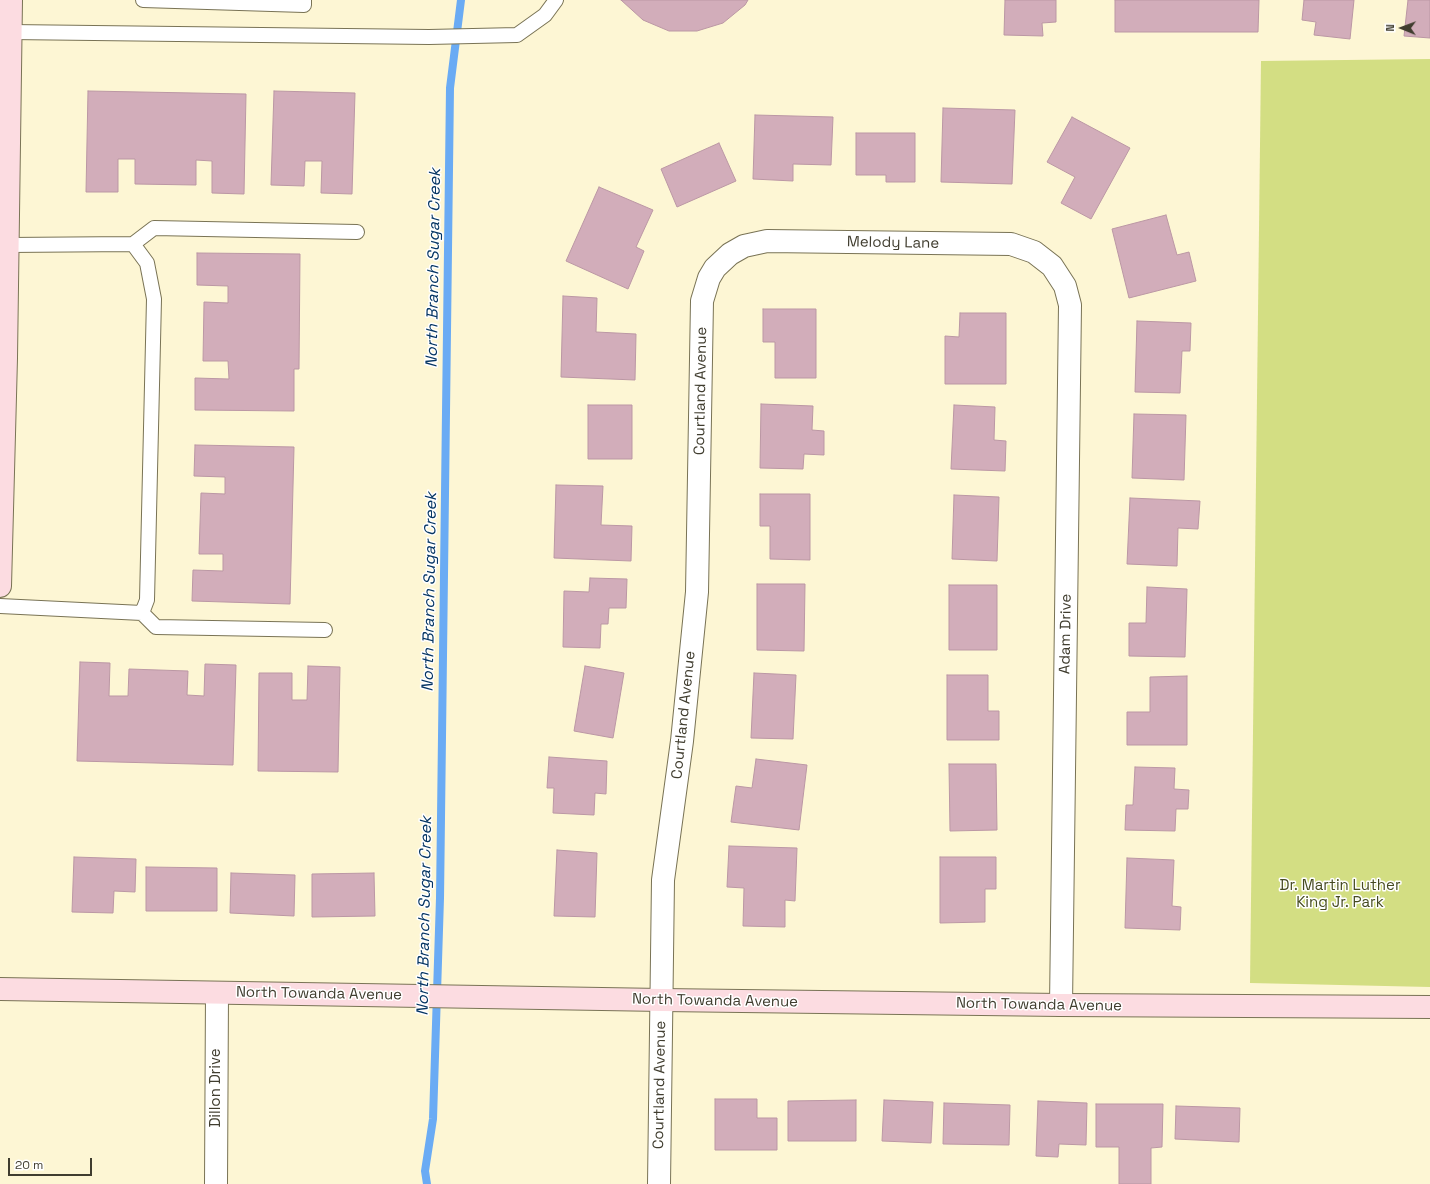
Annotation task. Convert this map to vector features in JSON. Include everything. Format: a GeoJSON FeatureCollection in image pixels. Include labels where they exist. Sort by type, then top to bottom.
{"type":"FeatureCollection","features":[{"type":"Feature","properties":{"kind":"main road"},"geometry":{"type":"LineString","coordinates":[[0,586],[3,358],[8,245],[5,97],[11,0]]}},
{"type":"Feature","properties":{"kind":"main road","name":"North Towanda Avenue"},"geometry":{"type":"LineString","coordinates":[[0,990],[1060,1005],[1430,1007]]}},
{"type":"Feature","properties":{"kind":"street","name":"Melody Lane"},"geometry":{"type":"LineString","coordinates":[[730,254],[744,246],[767,241],[1011,244],[1034,252],[1052,266]]}},
{"type":"Feature","properties":{"kind":"street","name":"Courtland Avenue"},"geometry":{"type":"LineString","coordinates":[[659,1184],[663,880],[682,741],[697,592],[702,301],[709,278],[715,268],[730,254]]}},
{"type":"Feature","properties":{"kind":"street","name":"Adam Drive"},"geometry":{"type":"LineString","coordinates":[[1052,266],[1065,286],[1070,305],[1060,1005]]}},
{"type":"Feature","properties":{"kind":"street","name":"Dillon Drive"},"geometry":{"type":"LineString","coordinates":[[216,1184],[217,992]]}},
{"type":"Feature","properties":{"kind":"lane"},"geometry":{"type":"LineString","coordinates":[[143,0],[304,5],[304,0]]}},
{"type":"Feature","properties":{"kind":"lane"},"geometry":{"type":"LineString","coordinates":[[10,32],[429,37],[517,35],[545,15],[556,0]]}},
{"type":"Feature","properties":{"kind":"lane"},"geometry":{"type":"LineString","coordinates":[[8,245],[133,244],[154,228],[357,232]]}},
{"type":"Feature","properties":{"kind":"lane"},"geometry":{"type":"LineString","coordinates":[[133,244],[147,263],[154,299],[147,600],[142,613]]}},
{"type":"Feature","properties":{"kind":"lane"},"geometry":{"type":"LineString","coordinates":[[0,606],[142,613],[156,627],[325,630]]}},
{"type":"Feature","properties":{"kind":"green space","name":"Dr. Martin Luther King Jr. Park"},"geometry":{"type":"Polygon","coordinates":[[[1430,59],[1430,987],[1250,983],[1261,61],[1430,59]]]}},
{"type":"Feature","properties":{"kind":"building"},"geometry":{"type":"Polygon","coordinates":[[[621,0],[748,0],[745,5],[723,23],[697,31],[669,31],[643,20],[621,0]]]}},
{"type":"Feature","properties":{"kind":"building"},"geometry":{"type":"Polygon","coordinates":[[[1005,0],[1056,0],[1056,22],[1042,23],[1043,36],[1004,35],[1005,0]]]}},
{"type":"Feature","properties":{"kind":"building"},"geometry":{"type":"Polygon","coordinates":[[[1115,0],[1259,0],[1258,32],[1115,32],[1115,0]]]}},
{"type":"Feature","properties":{"kind":"building"},"geometry":{"type":"Polygon","coordinates":[[[1304,0],[1354,0],[1350,39],[1314,35],[1316,22],[1302,20],[1304,0]]]}},
{"type":"Feature","properties":{"kind":"building"},"geometry":{"type":"Polygon","coordinates":[[[1408,0],[1430,0],[1430,38],[1404,36],[1408,0]]]}},
{"type":"Feature","properties":{"kind":"building"},"geometry":{"type":"Polygon","coordinates":[[[88,91],[246,94],[244,194],[212,193],[212,161],[196,160],[196,185],[135,184],[135,159],[118,159],[118,192],[86,192],[88,91]]]}},
{"type":"Feature","properties":{"kind":"building"},"geometry":{"type":"Polygon","coordinates":[[[274,91],[355,93],[352,194],[321,193],[322,161],[305,161],[304,186],[271,185],[274,91]]]}},
{"type":"Feature","properties":{"kind":"building"},"geometry":{"type":"Polygon","coordinates":[[[943,108],[1015,110],[1012,184],[941,182],[943,108]]]}},
{"type":"Feature","properties":{"kind":"building"},"geometry":{"type":"Polygon","coordinates":[[[755,115],[833,117],[831,165],[793,164],[793,181],[753,179],[755,115]]]}},
{"type":"Feature","properties":{"kind":"building"},"geometry":{"type":"Polygon","coordinates":[[[1072,117],[1130,148],[1091,219],[1061,203],[1075,177],[1047,162],[1072,117]]]}},
{"type":"Feature","properties":{"kind":"building"},"geometry":{"type":"Polygon","coordinates":[[[856,133],[915,133],[915,182],[886,182],[886,175],[856,175],[856,133]]]}},
{"type":"Feature","properties":{"kind":"building"},"geometry":{"type":"Polygon","coordinates":[[[719,143],[736,181],[677,207],[661,169],[719,143]]]}},
{"type":"Feature","properties":{"kind":"building"},"geometry":{"type":"Polygon","coordinates":[[[599,187],[653,210],[636,247],[644,251],[628,289],[566,261],[599,187]]]}},
{"type":"Feature","properties":{"kind":"building"},"geometry":{"type":"Polygon","coordinates":[[[1166,215],[1177,255],[1189,252],[1196,281],[1129,298],[1112,229],[1166,215]]]}},
{"type":"Feature","properties":{"kind":"building"},"geometry":{"type":"Polygon","coordinates":[[[197,253],[300,254],[299,369],[294,369],[294,411],[195,410],[195,378],[229,379],[228,361],[203,361],[204,302],[228,303],[228,286],[197,285],[197,253]]]}},
{"type":"Feature","properties":{"kind":"building"},"geometry":{"type":"Polygon","coordinates":[[[563,296],[597,298],[596,332],[636,334],[635,380],[561,377],[563,296]]]}},
{"type":"Feature","properties":{"kind":"building"},"geometry":{"type":"Polygon","coordinates":[[[763,309],[816,309],[816,378],[775,378],[775,342],[763,342],[763,309]]]}},
{"type":"Feature","properties":{"kind":"building"},"geometry":{"type":"Polygon","coordinates":[[[960,313],[1006,313],[1006,384],[945,384],[945,336],[959,337],[960,313]]]}},
{"type":"Feature","properties":{"kind":"building"},"geometry":{"type":"Polygon","coordinates":[[[1137,321],[1191,323],[1190,351],[1182,351],[1180,393],[1135,392],[1137,321]]]}},
{"type":"Feature","properties":{"kind":"building"},"geometry":{"type":"Polygon","coordinates":[[[761,404],[813,406],[812,430],[824,431],[824,455],[804,454],[803,469],[760,468],[761,404]]]}},
{"type":"Feature","properties":{"kind":"building"},"geometry":{"type":"Polygon","coordinates":[[[588,405],[632,405],[632,459],[588,459],[588,405]]]}},
{"type":"Feature","properties":{"kind":"building"},"geometry":{"type":"Polygon","coordinates":[[[954,405],[995,407],[994,440],[1006,441],[1005,471],[951,469],[954,405]]]}},
{"type":"Feature","properties":{"kind":"building"},"geometry":{"type":"Polygon","coordinates":[[[1134,414],[1186,415],[1184,480],[1132,478],[1134,414]]]}},
{"type":"Feature","properties":{"kind":"building"},"geometry":{"type":"Polygon","coordinates":[[[195,445],[294,447],[290,604],[192,601],[193,570],[223,571],[223,554],[199,554],[201,493],[225,494],[225,477],[194,476],[195,445]]]}},
{"type":"Feature","properties":{"kind":"building"},"geometry":{"type":"Polygon","coordinates":[[[556,485],[603,486],[601,525],[632,526],[631,561],[554,558],[556,485]]]}},
{"type":"Feature","properties":{"kind":"building"},"geometry":{"type":"Polygon","coordinates":[[[760,494],[810,494],[810,560],[770,559],[770,526],[760,526],[760,494]]]}},
{"type":"Feature","properties":{"kind":"building"},"geometry":{"type":"Polygon","coordinates":[[[954,495],[999,497],[997,561],[952,559],[954,495]]]}},
{"type":"Feature","properties":{"kind":"building"},"geometry":{"type":"Polygon","coordinates":[[[1130,498],[1200,501],[1198,529],[1178,528],[1177,566],[1127,564],[1130,498]]]}},
{"type":"Feature","properties":{"kind":"building"},"geometry":{"type":"Polygon","coordinates":[[[590,578],[627,579],[626,608],[609,608],[608,624],[601,624],[600,648],[563,647],[564,591],[589,592],[590,578]]]}},
{"type":"Feature","properties":{"kind":"building"},"geometry":{"type":"Polygon","coordinates":[[[757,584],[805,584],[804,651],[757,650],[757,584]]]}},
{"type":"Feature","properties":{"kind":"building"},"geometry":{"type":"Polygon","coordinates":[[[949,585],[997,585],[997,650],[949,650],[949,585]]]}},
{"type":"Feature","properties":{"kind":"building"},"geometry":{"type":"Polygon","coordinates":[[[1147,587],[1187,589],[1185,657],[1129,656],[1129,623],[1146,623],[1147,587]]]}},
{"type":"Feature","properties":{"kind":"building"},"geometry":{"type":"Polygon","coordinates":[[[80,662],[110,663],[109,696],[128,696],[129,669],[188,671],[187,695],[204,696],[205,664],[236,665],[233,765],[77,761],[80,662]]]}},
{"type":"Feature","properties":{"kind":"building"},"geometry":{"type":"Polygon","coordinates":[[[308,666],[340,667],[338,772],[258,771],[259,673],[292,673],[292,700],[307,700],[308,666]]]}},
{"type":"Feature","properties":{"kind":"building"},"geometry":{"type":"Polygon","coordinates":[[[585,666],[624,673],[613,738],[574,731],[585,666]]]}},
{"type":"Feature","properties":{"kind":"building"},"geometry":{"type":"Polygon","coordinates":[[[754,673],[796,675],[793,739],[751,738],[754,673]]]}},
{"type":"Feature","properties":{"kind":"building"},"geometry":{"type":"Polygon","coordinates":[[[947,675],[988,675],[988,711],[999,711],[999,740],[947,740],[947,675]]]}},
{"type":"Feature","properties":{"kind":"building"},"geometry":{"type":"Polygon","coordinates":[[[1187,676],[1187,745],[1127,745],[1127,712],[1150,712],[1150,677],[1187,676]]]}},
{"type":"Feature","properties":{"kind":"building"},"geometry":{"type":"Polygon","coordinates":[[[549,757],[607,761],[606,794],[595,793],[594,815],[553,813],[554,788],[547,788],[549,757]]]}},
{"type":"Feature","properties":{"kind":"building"},"geometry":{"type":"Polygon","coordinates":[[[756,759],[807,765],[799,830],[731,822],[736,786],[752,788],[756,759]]]}},
{"type":"Feature","properties":{"kind":"building"},"geometry":{"type":"Polygon","coordinates":[[[949,764],[996,764],[997,830],[950,831],[949,764]]]}},
{"type":"Feature","properties":{"kind":"building"},"geometry":{"type":"Polygon","coordinates":[[[1135,767],[1175,768],[1174,789],[1189,790],[1188,809],[1176,809],[1175,831],[1125,830],[1126,805],[1133,805],[1135,767]]]}},
{"type":"Feature","properties":{"kind":"building"},"geometry":{"type":"Polygon","coordinates":[[[729,846],[797,848],[795,901],[785,900],[785,927],[743,926],[744,888],[727,887],[729,846]]]}},
{"type":"Feature","properties":{"kind":"building"},"geometry":{"type":"Polygon","coordinates":[[[557,850],[597,853],[595,917],[554,916],[557,850]]]}},
{"type":"Feature","properties":{"kind":"building"},"geometry":{"type":"Polygon","coordinates":[[[74,857],[136,859],[135,892],[114,891],[113,913],[72,912],[74,857]]]}},
{"type":"Feature","properties":{"kind":"building"},"geometry":{"type":"Polygon","coordinates":[[[940,857],[996,857],[996,889],[985,889],[985,922],[940,923],[940,857]]]}},
{"type":"Feature","properties":{"kind":"building"},"geometry":{"type":"Polygon","coordinates":[[[1127,858],[1174,860],[1172,906],[1181,907],[1180,930],[1125,928],[1127,858]]]}},
{"type":"Feature","properties":{"kind":"building"},"geometry":{"type":"Polygon","coordinates":[[[146,867],[217,868],[217,911],[146,911],[146,867]]]}},
{"type":"Feature","properties":{"kind":"building"},"geometry":{"type":"Polygon","coordinates":[[[231,873],[295,875],[294,916],[230,913],[231,873]]]}},
{"type":"Feature","properties":{"kind":"building"},"geometry":{"type":"Polygon","coordinates":[[[374,873],[375,916],[312,917],[312,874],[374,873]]]}},
{"type":"Feature","properties":{"kind":"building"},"geometry":{"type":"Polygon","coordinates":[[[715,1099],[757,1099],[757,1118],[777,1118],[777,1150],[715,1150],[715,1099]]]}},
{"type":"Feature","properties":{"kind":"building"},"geometry":{"type":"Polygon","coordinates":[[[856,1100],[856,1141],[788,1141],[788,1101],[856,1100]]]}},
{"type":"Feature","properties":{"kind":"building"},"geometry":{"type":"Polygon","coordinates":[[[884,1100],[933,1102],[931,1143],[882,1141],[884,1100]]]}},
{"type":"Feature","properties":{"kind":"building"},"geometry":{"type":"Polygon","coordinates":[[[1038,1101],[1087,1103],[1086,1145],[1059,1144],[1058,1157],[1036,1156],[1038,1101]]]}},
{"type":"Feature","properties":{"kind":"building"},"geometry":{"type":"Polygon","coordinates":[[[944,1103],[1010,1105],[1009,1145],[943,1144],[944,1103]]]}},
{"type":"Feature","properties":{"kind":"building"},"geometry":{"type":"Polygon","coordinates":[[[1096,1104],[1163,1104],[1162,1147],[1151,1148],[1151,1184],[1119,1184],[1119,1147],[1096,1147],[1096,1104]]]}},
{"type":"Feature","properties":{"kind":"building"},"geometry":{"type":"Polygon","coordinates":[[[1176,1106],[1240,1108],[1239,1142],[1175,1139],[1176,1106]]]}},
{"type":"Feature","properties":{"kind":"waterway","name":"North Branch Sugar Creek"},"geometry":{"type":"LineString","coordinates":[[427,1184],[425,1171],[433,1119],[440,898],[450,88],[461,0]]}}]}
